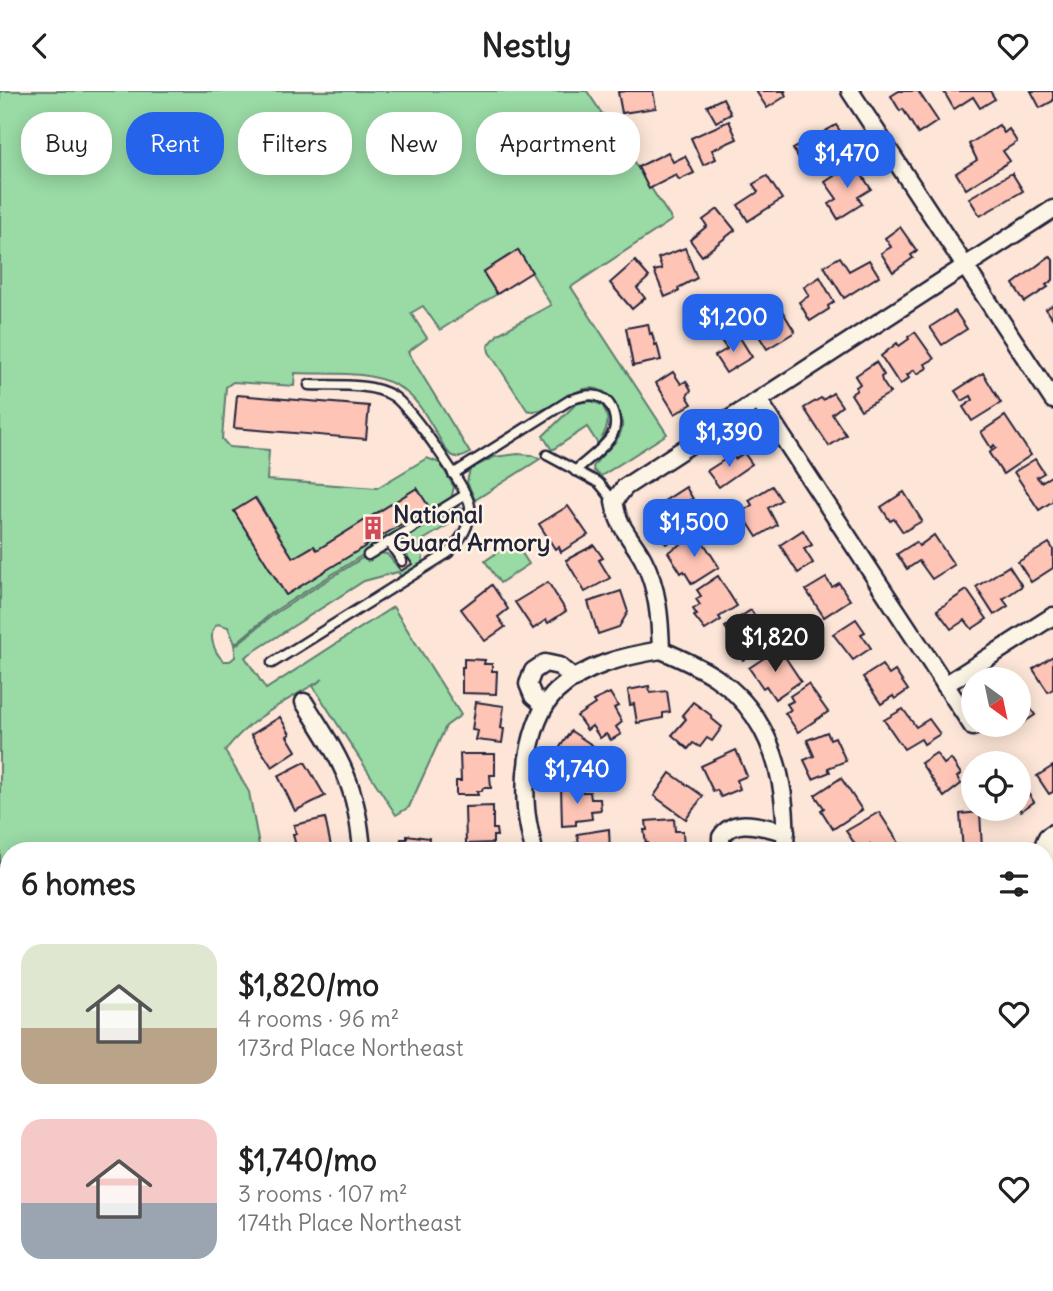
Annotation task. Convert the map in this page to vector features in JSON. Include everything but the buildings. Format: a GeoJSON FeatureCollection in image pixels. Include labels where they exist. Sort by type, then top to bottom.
{"type":"FeatureCollection","features":[{"type":"Feature","properties":{"kind":"street"},"geometry":{"type":"LineString","coordinates":[[850,91],[1053,400]]}},
{"type":"Feature","properties":{"kind":"street"},"geometry":{"type":"LineString","coordinates":[[661,650],[661,621],[652,582],[643,559],[616,517],[614,501],[625,487],[1053,209]]}},
{"type":"Feature","properties":{"kind":"street"},"geometry":{"type":"LineString","coordinates":[[759,401],[961,709]]}},
{"type":"Feature","properties":{"kind":"street"},"geometry":{"type":"LineString","coordinates":[[945,685],[1053,616]]}},
{"type":"Feature","properties":{"kind":"street"},"geometry":{"type":"LineString","coordinates":[[532,842],[526,808],[526,770],[533,734],[545,706],[557,691],[574,679],[608,662],[661,650],[716,677],[740,699],[759,724],[780,775],[784,792],[785,842]]}},
{"type":"Feature","properties":{"kind":"street"},"geometry":{"type":"LineString","coordinates":[[545,706],[533,696],[528,684],[533,671],[545,663],[559,666],[574,679]]}},
{"type":"Feature","properties":{"kind":"street"},"geometry":{"type":"LineString","coordinates":[[304,702],[334,749],[351,784],[361,842]]}},
{"type":"Feature","properties":{"kind":"street"},"geometry":{"type":"LineString","coordinates":[[721,842],[721,837],[734,825],[745,824],[786,832]]}},
{"type":"Feature","properties":{"kind":"lane"},"geometry":{"type":"LineString","coordinates":[[272,663],[448,553],[460,540],[468,525],[470,503],[444,457],[394,396],[369,388],[309,385]]}},
{"type":"Feature","properties":{"kind":"lane"},"geometry":{"type":"LineString","coordinates":[[453,474],[570,400],[583,396],[598,396],[605,399],[615,417],[613,434],[575,471]]}},
{"type":"Feature","properties":{"kind":"lane"},"geometry":{"type":"LineString","coordinates":[[547,455],[599,483],[614,501]]}},
{"type":"Feature","properties":{"kind":"lane"},"geometry":{"type":"LineString","coordinates":[[368,555],[465,495]]}},
{"type":"Feature","properties":{"kind":"lane"},"geometry":{"type":"LineString","coordinates":[[389,542],[402,561]]}},
{"type":"Feature","properties":{"kind":"green space"},"geometry":{"type":"Polygon","coordinates":[[[0,91],[587,91],[601,112],[476,112],[476,175],[640,175],[640,171],[672,220],[571,287],[667,434],[601,476],[593,467],[617,439],[622,428],[616,405],[603,392],[592,388],[581,390],[549,407],[538,411],[527,410],[489,352],[488,346],[498,334],[551,305],[518,250],[483,272],[497,294],[440,330],[423,306],[411,313],[427,338],[408,352],[470,453],[465,456],[450,454],[416,401],[395,384],[382,379],[353,374],[295,373],[294,386],[233,382],[226,387],[222,439],[229,447],[269,450],[267,480],[377,488],[427,458],[440,463],[454,487],[451,499],[273,612],[235,644],[228,627],[218,624],[212,637],[217,653],[224,661],[235,657],[235,646],[274,614],[367,555],[387,554],[401,571],[412,564],[402,547],[404,537],[441,513],[465,509],[462,524],[458,519],[418,543],[423,560],[413,571],[402,578],[398,572],[364,581],[245,657],[266,689],[393,607],[461,715],[446,726],[409,807],[396,815],[313,686],[323,679],[257,719],[225,751],[249,792],[258,842],[0,842],[0,91]],[[417,488],[317,550],[313,546],[293,558],[256,498],[235,512],[286,595],[428,507],[417,488]]]}},
{"type":"Feature","properties":{"kind":"green space"},"geometry":{"type":"Polygon","coordinates":[[[588,400],[602,405],[607,415],[606,429],[598,444],[587,427],[552,450],[543,436],[577,403],[588,400]]]}},
{"type":"Feature","properties":{"kind":"green space"},"geometry":{"type":"Polygon","coordinates":[[[518,454],[540,459],[475,500],[467,482],[470,469],[494,457],[518,454]]]}},
{"type":"Feature","properties":{"kind":"green space"},"geometry":{"type":"Polygon","coordinates":[[[514,541],[529,564],[500,583],[485,561],[514,541]]]}},
{"type":"Feature","properties":{"kind":"place","name":"National Guard Armory"},"geometry":{"type":"Point","coordinates":[373,528]}}]}
